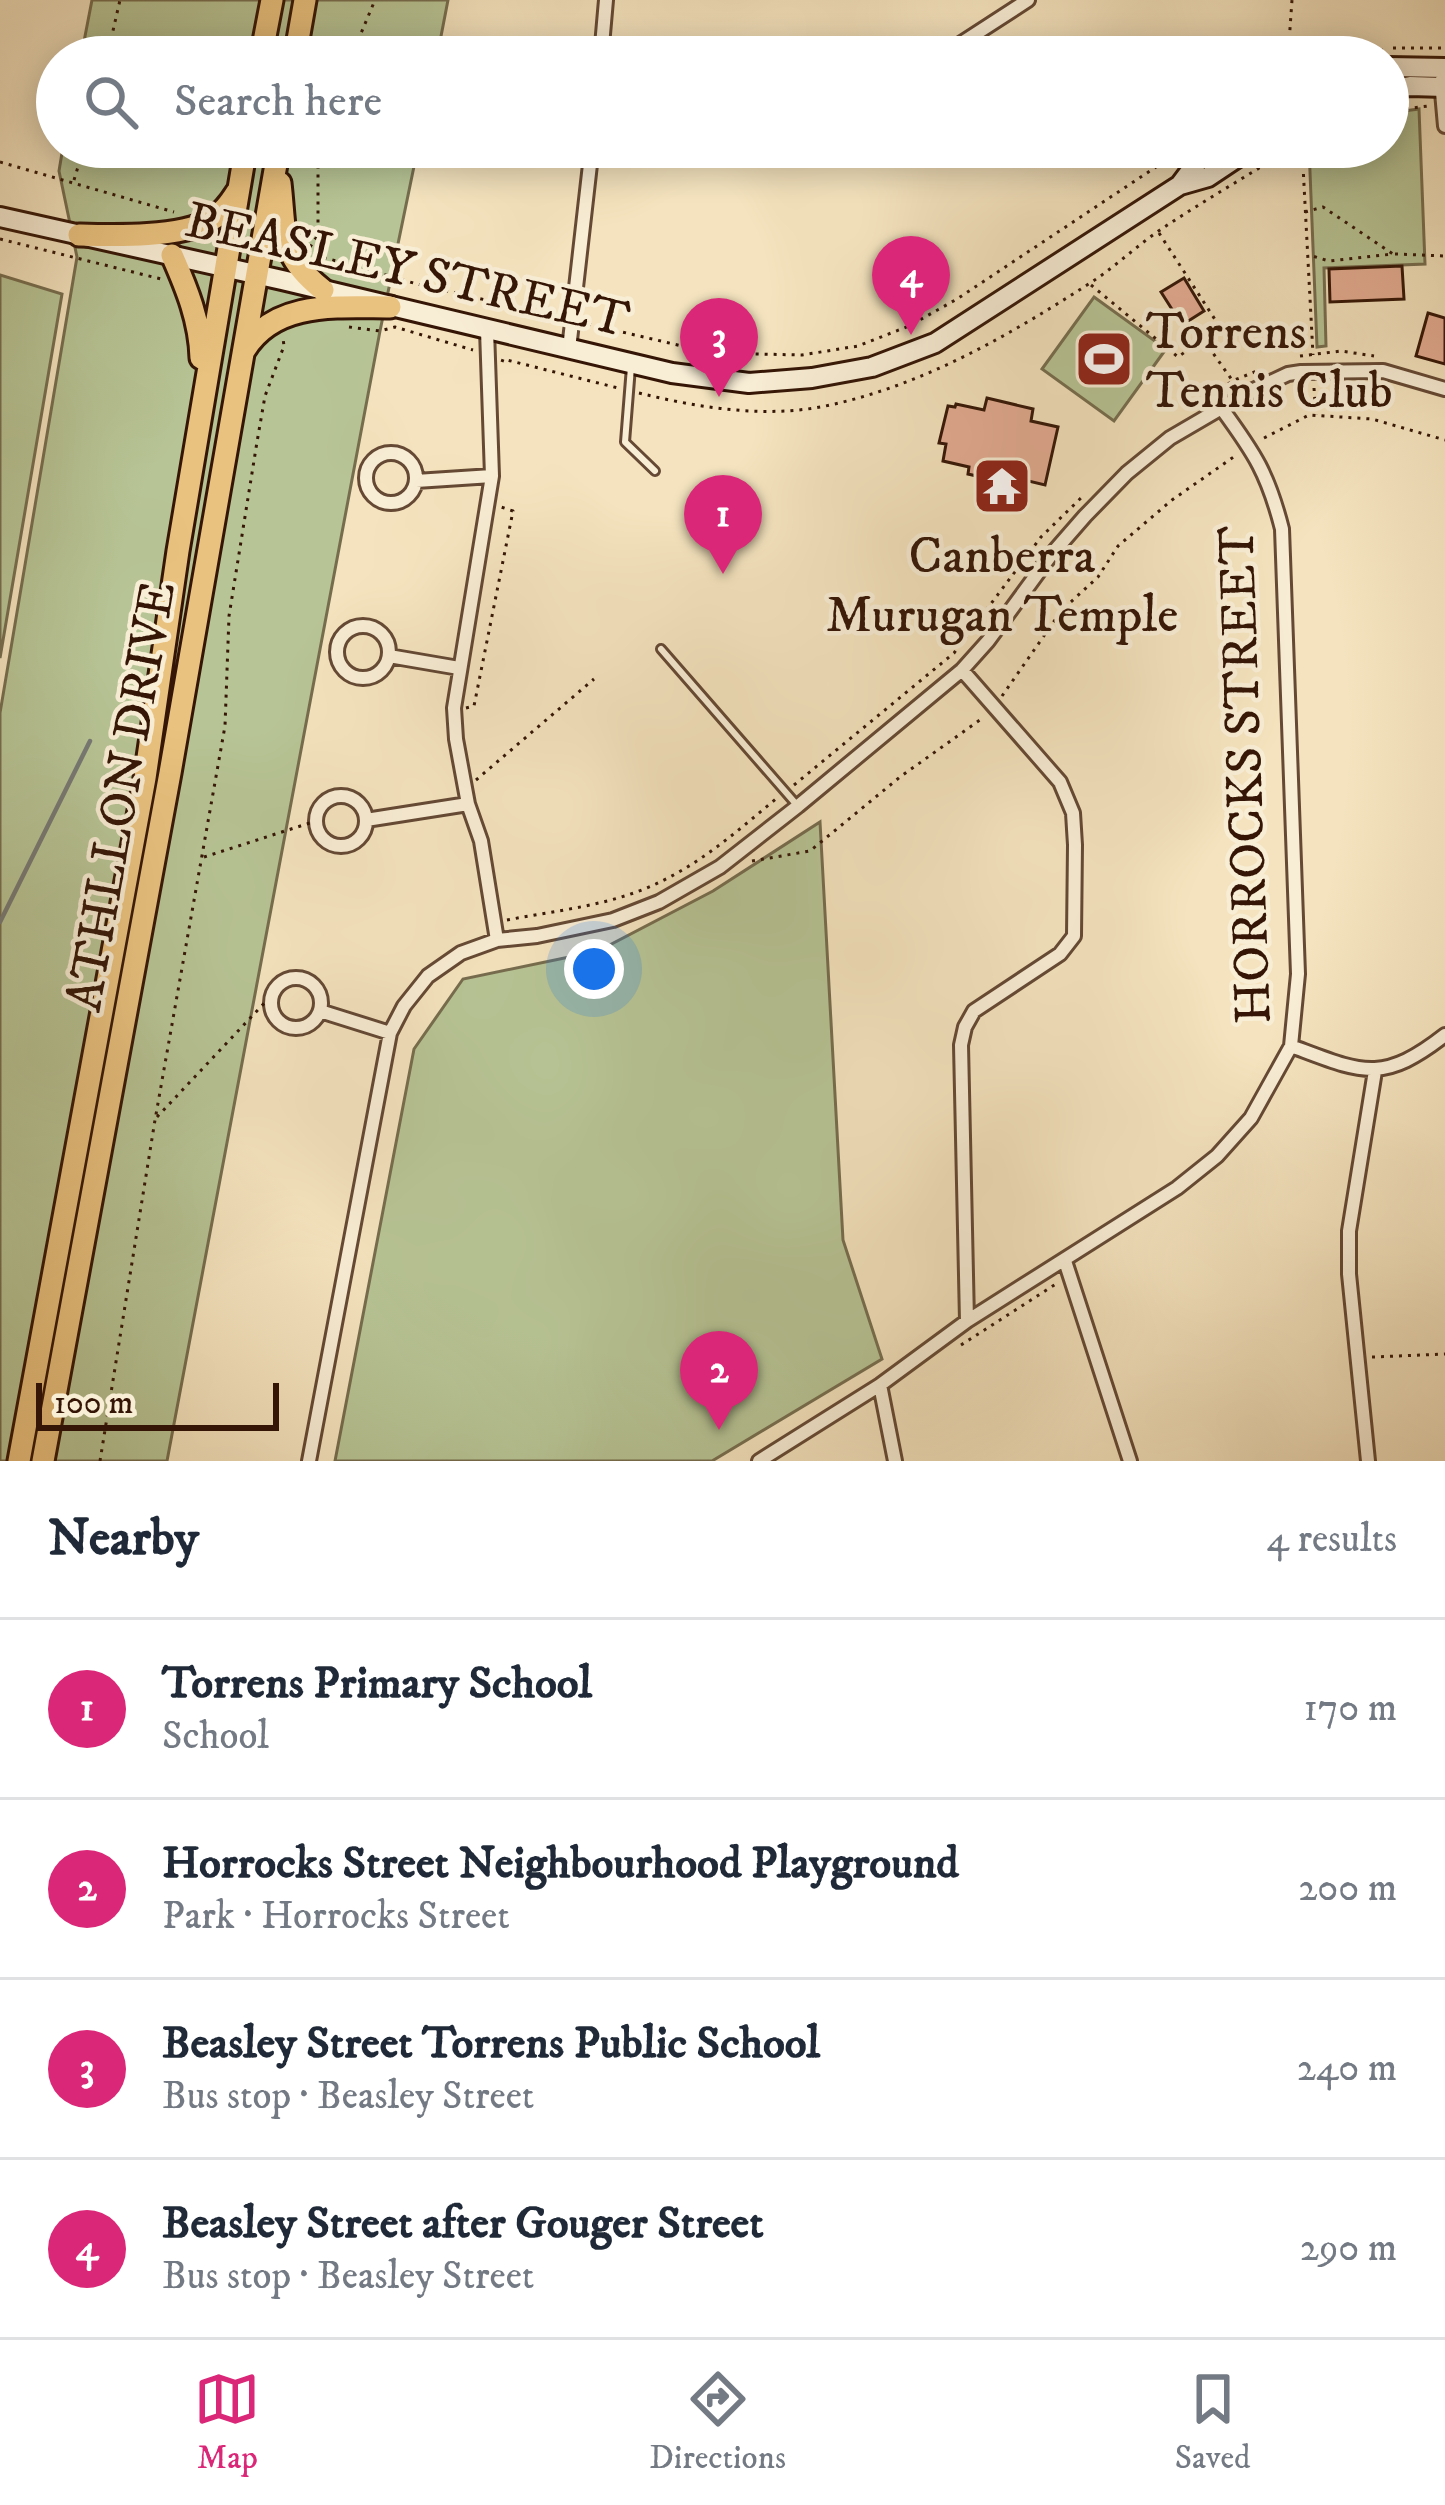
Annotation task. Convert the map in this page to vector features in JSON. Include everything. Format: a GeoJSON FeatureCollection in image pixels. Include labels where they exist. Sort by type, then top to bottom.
{"type":"FeatureCollection","features":[{"type":"Feature","properties":{"kind":"main road"},"geometry":{"type":"LineString","coordinates":[[266,36],[272,0]]}},
{"type":"Feature","properties":{"kind":"main road"},"geometry":{"type":"LineString","coordinates":[[299,36],[305,0]]}},
{"type":"Feature","properties":{"kind":"main road"},"geometry":{"type":"LineString","coordinates":[[1409,73],[1443,83]]}},
{"type":"Feature","properties":{"kind":"main road"},"geometry":{"type":"LineString","coordinates":[[1409,86],[1443,83]]}},
{"type":"Feature","properties":{"kind":"main road","name":"ATHLLON DRIVE"},"geometry":{"type":"LineString","coordinates":[[20,1461],[145,778],[242,168]]}},
{"type":"Feature","properties":{"kind":"main road","name":"ATHLLON DRIVE"},"geometry":{"type":"LineString","coordinates":[[43,1461],[275,168]]}},
{"type":"Feature","properties":{"kind":"main road"},"geometry":{"type":"LineString","coordinates":[[279,168],[285,242],[301,272],[323,290]]}},
{"type":"Feature","properties":{"kind":"main road","name":"BEASLEY STREET"},"geometry":{"type":"LineString","coordinates":[[1180,185],[1193,168]]}},
{"type":"Feature","properties":{"kind":"main road","name":"BEASLEY STREET"},"geometry":{"type":"LineString","coordinates":[[0,217],[672,373],[749,383],[872,367],[935,343],[1180,185],[1222,168]]}},
{"type":"Feature","properties":{"kind":"main road"},"geometry":{"type":"LineString","coordinates":[[79,235],[142,235],[202,224],[226,208],[238,190]]}},
{"type":"Feature","properties":{"kind":"main road"},"geometry":{"type":"LineString","coordinates":[[172,256],[201,337],[202,400]]}},
{"type":"Feature","properties":{"kind":"main road"},"geometry":{"type":"LineString","coordinates":[[244,352],[254,334],[279,318],[302,311],[390,307]]}},
{"type":"Feature","properties":{"kind":"street"},"geometry":{"type":"LineString","coordinates":[[603,36],[606,0]]}},
{"type":"Feature","properties":{"kind":"street"},"geometry":{"type":"LineString","coordinates":[[972,36],[1028,0]]}},
{"type":"Feature","properties":{"kind":"street"},"geometry":{"type":"LineString","coordinates":[[1443,83],[1445,126]]}},
{"type":"Feature","properties":{"kind":"street"},"geometry":{"type":"LineString","coordinates":[[568,349],[590,168]]}},
{"type":"Feature","properties":{"kind":"street"},"geometry":{"type":"LineString","coordinates":[[487,330],[492,476],[454,707],[456,739],[468,804],[481,842],[497,940]]}},
{"type":"Feature","properties":{"kind":"street"},"geometry":{"type":"LineString","coordinates":[[309,1461],[390,1033],[428,976],[461,953],[497,940],[613,920],[720,868],[962,670],[1051,555],[1127,473],[1170,438],[1247,393],[1288,374],[1313,370],[1383,370],[1445,389]]}},
{"type":"Feature","properties":{"kind":"street","name":"HORROCKS STREET"},"geometry":{"type":"LineString","coordinates":[[759,1461],[880,1384],[967,1321],[1067,1268],[1177,1188],[1217,1156],[1251,1118],[1291,1046],[1298,974],[1282,529],[1272,488],[1222,409]]}},
{"type":"Feature","properties":{"kind":"street"},"geometry":{"type":"LineString","coordinates":[[393,453],[413,465],[416,481],[402,501],[385,503],[370,494],[365,478],[377,456],[393,453]]}},
{"type":"Feature","properties":{"kind":"street"},"geometry":{"type":"LineString","coordinates":[[416,481],[492,476]]}},
{"type":"Feature","properties":{"kind":"street"},"geometry":{"type":"LineString","coordinates":[[372,628],[386,639],[389,656],[382,670],[359,677],[344,670],[338,646],[347,631],[372,628]]}},
{"type":"Feature","properties":{"kind":"street"},"geometry":{"type":"LineString","coordinates":[[389,656],[459,668]]}},
{"type":"Feature","properties":{"kind":"street"},"geometry":{"type":"LineString","coordinates":[[962,670],[1060,782],[1072,813],[1074,936],[1060,954],[974,1011],[965,1027],[961,1045],[967,1321]]}},
{"type":"Feature","properties":{"kind":"street"},"geometry":{"type":"LineString","coordinates":[[337,796],[360,804],[366,820],[357,841],[342,846],[321,836],[316,821],[322,805],[337,796]]}},
{"type":"Feature","properties":{"kind":"street"},"geometry":{"type":"LineString","coordinates":[[366,820],[468,804]]}},
{"type":"Feature","properties":{"kind":"street"},"geometry":{"type":"LineString","coordinates":[[303,979],[320,995],[320,1011],[310,1025],[292,1029],[272,1013],[271,996],[280,983],[303,979]]}},
{"type":"Feature","properties":{"kind":"street"},"geometry":{"type":"LineString","coordinates":[[320,1011],[390,1033]]}},
{"type":"Feature","properties":{"kind":"street"},"geometry":{"type":"LineString","coordinates":[[1291,1046],[1375,1071],[1402,1064],[1445,1035]]}},
{"type":"Feature","properties":{"kind":"street"},"geometry":{"type":"LineString","coordinates":[[1368,1461],[1349,1232],[1375,1071]]}},
{"type":"Feature","properties":{"kind":"street"},"geometry":{"type":"LineString","coordinates":[[1067,1268],[1130,1461]]}},
{"type":"Feature","properties":{"kind":"street"},"geometry":{"type":"LineString","coordinates":[[880,1384],[896,1461]]}},
{"type":"Feature","properties":{"kind":"lane"},"geometry":{"type":"LineString","coordinates":[[631,363],[625,442],[655,471]]}},
{"type":"Feature","properties":{"kind":"lane"},"geometry":{"type":"LineString","coordinates":[[661,649],[798,806]]}},
{"type":"Feature","properties":{"kind":"path"},"geometry":{"type":"LineString","coordinates":[[112,36],[120,0]]}},
{"type":"Feature","properties":{"kind":"path"},"geometry":{"type":"LineString","coordinates":[[360,36],[375,0]]}},
{"type":"Feature","properties":{"kind":"path"},"geometry":{"type":"LineString","coordinates":[[1289,36],[1292,0]]}},
{"type":"Feature","properties":{"kind":"path"},"geometry":{"type":"LineString","coordinates":[[1409,107],[1443,83]]}},
{"type":"Feature","properties":{"kind":"path"},"geometry":{"type":"LineString","coordinates":[[0,162],[184,215],[199,211],[202,224]]}},
{"type":"Feature","properties":{"kind":"path"},"geometry":{"type":"LineString","coordinates":[[73,182],[77,168]]}},
{"type":"Feature","properties":{"kind":"path"},"geometry":{"type":"LineString","coordinates":[[318,168],[318,235],[304,252],[417,284],[712,353],[802,355],[858,346],[909,326],[1154,168]]}},
{"type":"Feature","properties":{"kind":"path"},"geometry":{"type":"LineString","coordinates":[[345,326],[395,328],[686,404],[756,411],[826,406],[895,388],[959,360],[1089,284],[1158,231],[1259,168]]}},
{"type":"Feature","properties":{"kind":"path"},"geometry":{"type":"LineString","coordinates":[[1303,168],[1316,415]]}},
{"type":"Feature","properties":{"kind":"path"},"geometry":{"type":"LineString","coordinates":[[1305,212],[1323,207],[1393,254]]}},
{"type":"Feature","properties":{"kind":"path"},"geometry":{"type":"LineString","coordinates":[[1158,231],[1227,338]]}},
{"type":"Feature","properties":{"kind":"path"},"geometry":{"type":"LineString","coordinates":[[0,239],[157,276],[176,296],[188,293]]}},
{"type":"Feature","properties":{"kind":"path"},"geometry":{"type":"LineString","coordinates":[[1308,254],[1329,261],[1393,254],[1445,256]]}},
{"type":"Feature","properties":{"kind":"path"},"geometry":{"type":"LineString","coordinates":[[1089,284],[1178,357],[1203,339],[1232,381]]}},
{"type":"Feature","properties":{"kind":"path"},"geometry":{"type":"LineString","coordinates":[[100,1461],[225,726],[232,594],[265,396],[284,346],[282,330]]}},
{"type":"Feature","properties":{"kind":"path"},"geometry":{"type":"LineString","coordinates":[[1300,356],[1341,351],[1385,359]]}},
{"type":"Feature","properties":{"kind":"path"},"geometry":{"type":"LineString","coordinates":[[1214,394],[1266,368]]}},
{"type":"Feature","properties":{"kind":"path"},"geometry":{"type":"LineString","coordinates":[[756,839],[763,848],[747,862],[810,850],[993,707],[1062,610],[1097,577],[1118,546],[1172,500],[1249,446],[1309,415],[1372,419],[1445,440]]}},
{"type":"Feature","properties":{"kind":"path"},"geometry":{"type":"LineString","coordinates":[[501,908],[507,920],[612,900],[662,881],[707,854],[954,653],[1042,537],[1094,488]]}},
{"type":"Feature","properties":{"kind":"path"},"geometry":{"type":"LineString","coordinates":[[463,709],[474,706],[513,511],[500,507]]}},
{"type":"Feature","properties":{"kind":"path"},"geometry":{"type":"LineString","coordinates":[[475,781],[594,680]]}},
{"type":"Feature","properties":{"kind":"path"},"geometry":{"type":"LineString","coordinates":[[202,857],[316,821]]}},
{"type":"Feature","properties":{"kind":"path"},"geometry":{"type":"LineString","coordinates":[[155,1120],[271,996]]}},
{"type":"Feature","properties":{"kind":"path"},"geometry":{"type":"LineString","coordinates":[[956,1348],[1067,1268]]}},
{"type":"Feature","properties":{"kind":"path"},"geometry":{"type":"LineString","coordinates":[[1358,1357],[1445,1354]]}},
{"type":"Feature","properties":{"kind":"green space"},"geometry":{"type":"Polygon","coordinates":[[[92,0],[448,0],[441,36],[85,36],[92,0]]]}},
{"type":"Feature","properties":{"kind":"green space"},"geometry":{"type":"Polygon","coordinates":[[[1419,109],[1425,264],[1324,268],[1326,346],[1317,347],[1310,168],[1409,168],[1409,110],[1419,109]]]}},
{"type":"Feature","properties":{"kind":"green space"},"geometry":{"type":"Polygon","coordinates":[[[414,168],[167,1461],[0,1461],[0,713],[77,257],[59,171],[414,168]]]}},
{"type":"Feature","properties":{"kind":"green space"},"geometry":{"type":"Polygon","coordinates":[[[0,275],[62,294],[0,658],[0,275]]]}},
{"type":"Feature","properties":{"kind":"green space","name":"Torrens Tennis Club"},"geometry":{"type":"Polygon","coordinates":[[[1094,297],[1166,349],[1114,421],[1042,369],[1094,297]]]}},
{"type":"Feature","properties":{"kind":"green space"},"geometry":{"type":"Polygon","coordinates":[[[820,822],[843,1240],[882,1359],[712,1461],[335,1461],[414,1049],[463,979],[598,951],[713,891],[820,822]]]}},
{"type":"Feature","properties":{"kind":"building"},"geometry":{"type":"Polygon","coordinates":[[[1402,266],[1404,299],[1330,302],[1329,269],[1402,266]]]}},
{"type":"Feature","properties":{"kind":"building"},"geometry":{"type":"Polygon","coordinates":[[[1184,278],[1204,311],[1182,325],[1161,292],[1184,278]]]}},
{"type":"Feature","properties":{"kind":"building"},"geometry":{"type":"Polygon","coordinates":[[[1428,313],[1445,318],[1445,364],[1416,356],[1428,313]]]}},
{"type":"Feature","properties":{"kind":"building"},"geometry":{"type":"Polygon","coordinates":[[[987,398],[1033,409],[1031,421],[1058,427],[1045,485],[1016,478],[1015,485],[968,474],[969,467],[943,461],[946,444],[939,443],[948,406],[984,410],[987,398]]]}},
{"type":"Feature","properties":{"kind":"waterway"},"geometry":{"type":"LineString","coordinates":[[0,922],[90,741]]}},
{"type":"Feature","properties":{"kind":"place","name":"Beasley Street after Gouger Street"},"geometry":{"type":"Point","coordinates":[911,335]}},
{"type":"Feature","properties":{"kind":"place","name":"Torrens Tennis Club"},"geometry":{"type":"Point","coordinates":[1104,359]}},
{"type":"Feature","properties":{"kind":"place","name":"Beasley Street Torrens Public School"},"geometry":{"type":"Point","coordinates":[719,397]}},
{"type":"Feature","properties":{"kind":"place","name":"Canberra Murugan Temple"},"geometry":{"type":"Point","coordinates":[1002,486]}},
{"type":"Feature","properties":{"kind":"place","name":"Torrens Primary School"},"geometry":{"type":"Point","coordinates":[723,574]}},
{"type":"Feature","properties":{"kind":"place","name":"Horrocks Street Neighbourhood Playground"},"geometry":{"type":"Point","coordinates":[719,1430]}}]}
